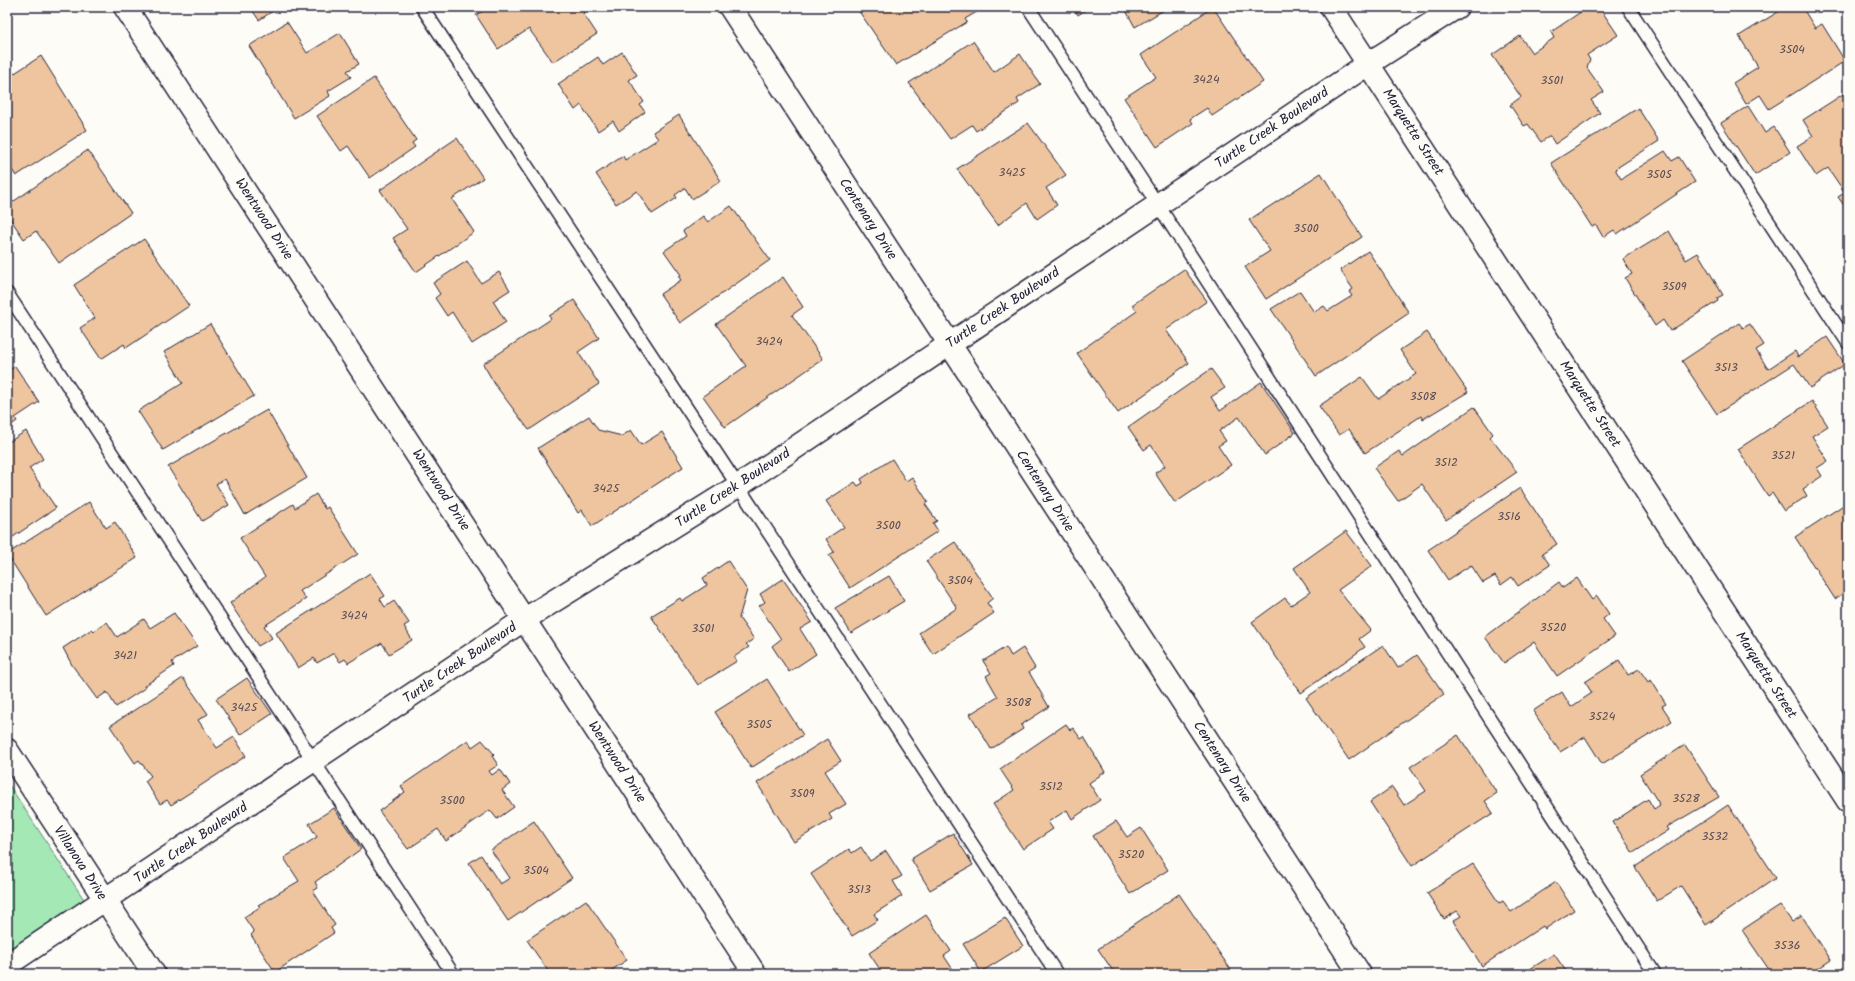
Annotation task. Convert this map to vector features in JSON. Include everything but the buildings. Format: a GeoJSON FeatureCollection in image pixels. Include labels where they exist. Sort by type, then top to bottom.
{"type":"FeatureCollection","features":[{"type":"Feature","properties":{"kind":"street","name":"Wentwood Drive"},"geometry":{"type":"LineString","coordinates":[[125,7],[755,974]]}},
{"type":"Feature","properties":{"kind":"street","name":"Centenary Drive"},"geometry":{"type":"LineString","coordinates":[[730,7],[948,344],[1360,974]]}},
{"type":"Feature","properties":{"kind":"street","name":"Marquette Street"},"geometry":{"type":"LineString","coordinates":[[1331,7],[1848,801]]}},
{"type":"Feature","properties":{"kind":"street","name":"Turtle Creek Boulevard"},"geometry":{"type":"LineString","coordinates":[[7,965],[525,619],[738,486],[1368,64],[1457,7]]}},
{"type":"Feature","properties":{"kind":"street","name":"Villanova Drive"},"geometry":{"type":"LineString","coordinates":[[7,750],[104,900],[154,974]]}},
{"type":"Feature","properties":{"kind":"lane"},"geometry":{"type":"LineString","coordinates":[[422,7],[738,486],[1057,974]]}},
{"type":"Feature","properties":{"kind":"lane"},"geometry":{"type":"LineString","coordinates":[[1028,7],[1158,205],[1655,974]]}},
{"type":"Feature","properties":{"kind":"lane"},"geometry":{"type":"LineString","coordinates":[[1628,7],[1848,343]]}},
{"type":"Feature","properties":{"kind":"lane"},"geometry":{"type":"LineString","coordinates":[[7,293],[453,974]]}},
{"type":"Feature","properties":{"kind":"green space"},"geometry":{"type":"Polygon","coordinates":[[[7,782],[85,901],[7,953],[7,782]]]}}]}
